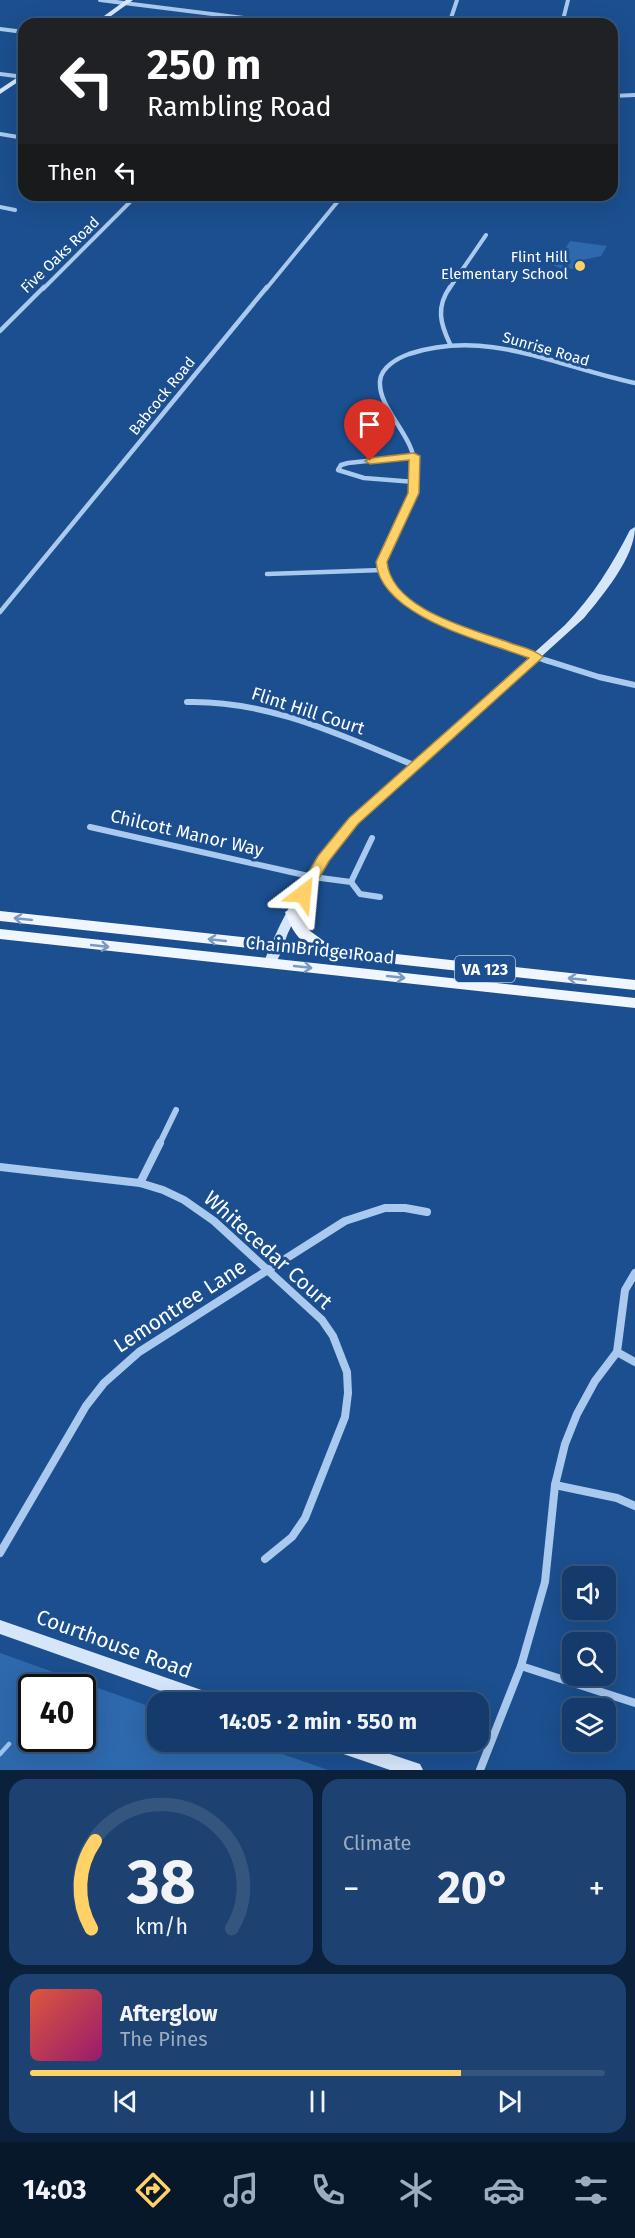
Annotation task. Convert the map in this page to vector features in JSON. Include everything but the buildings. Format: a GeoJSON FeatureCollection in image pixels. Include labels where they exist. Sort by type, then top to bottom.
{"type":"FeatureCollection","features":[{"type":"Feature","properties":{"kind":"main road"},"geometry":{"type":"LineString","coordinates":[[293,912],[297,928],[303,936],[336,953]]}},
{"type":"Feature","properties":{"kind":"main road","name":"Chain Bridge Road"},"geometry":{"type":"LineString","coordinates":[[0,916],[635,985]]}},
{"type":"Feature","properties":{"kind":"main road","name":"Chain Bridge Road"},"geometry":{"type":"LineString","coordinates":[[0,934],[635,1003]]}},
{"type":"Feature","properties":{"kind":"street"},"geometry":{"type":"LineString","coordinates":[[100,0],[247,18]]}},
{"type":"Feature","properties":{"kind":"street"},"geometry":{"type":"LineString","coordinates":[[451,18],[457,0]]}},
{"type":"Feature","properties":{"kind":"street"},"geometry":{"type":"LineString","coordinates":[[564,18],[568,0]]}},
{"type":"Feature","properties":{"kind":"street"},"geometry":{"type":"LineString","coordinates":[[105,18],[128,2]]}},
{"type":"Feature","properties":{"kind":"street"},"geometry":{"type":"LineString","coordinates":[[0,29],[18,31]]}},
{"type":"Feature","properties":{"kind":"street"},"geometry":{"type":"LineString","coordinates":[[0,74],[18,76]]}},
{"type":"Feature","properties":{"kind":"street"},"geometry":{"type":"LineString","coordinates":[[0,92],[18,79]]}},
{"type":"Feature","properties":{"kind":"street"},"geometry":{"type":"LineString","coordinates":[[618,96],[635,95]]}},
{"type":"Feature","properties":{"kind":"street"},"geometry":{"type":"LineString","coordinates":[[0,134],[18,137]]}},
{"type":"Feature","properties":{"kind":"street","name":"Five Oaks Road"},"geometry":{"type":"LineString","coordinates":[[0,331],[131,201]]}},
{"type":"Feature","properties":{"kind":"street","name":"Babcock Road"},"geometry":{"type":"LineString","coordinates":[[0,612],[338,201]]}},
{"type":"Feature","properties":{"kind":"street"},"geometry":{"type":"LineString","coordinates":[[0,207],[15,210]]}},
{"type":"Feature","properties":{"kind":"street"},"geometry":{"type":"LineString","coordinates":[[450,344],[440,322],[440,306],[443,297],[486,235]]}},
{"type":"Feature","properties":{"kind":"street","name":"Sunrise Road"},"geometry":{"type":"LineString","coordinates":[[414,456],[411,443],[380,389],[381,375],[390,364],[408,354],[450,344],[481,344],[510,348],[594,375],[635,383]]}},
{"type":"Feature","properties":{"kind":"street"},"geometry":{"type":"LineString","coordinates":[[415,482],[363,477],[338,470],[341,465],[348,463],[414,456],[415,482],[414,493],[385,550],[382,570],[394,593],[418,610],[466,631],[594,676],[635,685]]}},
{"type":"Feature","properties":{"kind":"street"},"geometry":{"type":"LineString","coordinates":[[269,964],[275,946],[313,876],[353,821],[569,627],[604,589],[635,530]]}},
{"type":"Feature","properties":{"kind":"street"},"geometry":{"type":"LineString","coordinates":[[267,574],[382,570]]}},
{"type":"Feature","properties":{"kind":"street","name":"Flint Hill Court"},"geometry":{"type":"LineString","coordinates":[[187,702],[209,700],[231,703],[290,718],[416,766]]}},
{"type":"Feature","properties":{"kind":"street","name":"Chilcott Manor Way"},"geometry":{"type":"LineString","coordinates":[[90,827],[313,876],[351,882]]}},
{"type":"Feature","properties":{"kind":"street"},"geometry":{"type":"LineString","coordinates":[[372,838],[351,882],[360,894],[380,897]]}},
{"type":"Feature","properties":{"kind":"street"},"geometry":{"type":"LineString","coordinates":[[140,1183],[176,1110]]}},
{"type":"Feature","properties":{"kind":"street","name":"Whitecedar Court"},"geometry":{"type":"LineString","coordinates":[[0,1167],[140,1183],[184,1200],[205,1214],[322,1320],[333,1336],[347,1372],[348,1393],[345,1417],[305,1518],[292,1537],[265,1559]]}},
{"type":"Feature","properties":{"kind":"street","name":"Lemontree Lane"},"geometry":{"type":"LineString","coordinates":[[0,1553],[86,1406],[104,1383],[139,1352],[345,1221],[366,1211],[396,1206],[427,1212]]}},
{"type":"Feature","properties":{"kind":"street"},"geometry":{"type":"LineString","coordinates":[[480,1770],[521,1666],[545,1582],[555,1485],[565,1444],[577,1414],[595,1381],[617,1352],[625,1290],[635,1273]]}},
{"type":"Feature","properties":{"kind":"street"},"geometry":{"type":"LineString","coordinates":[[617,1352],[635,1362]]}},
{"type":"Feature","properties":{"kind":"street"},"geometry":{"type":"LineString","coordinates":[[555,1485],[617,1498],[635,1506]]}},
{"type":"Feature","properties":{"kind":"street","name":"Courthouse Road"},"geometry":{"type":"LineString","coordinates":[[0,1627],[185,1692]]}},
{"type":"Feature","properties":{"kind":"street"},"geometry":{"type":"LineString","coordinates":[[521,1666],[635,1703]]}},
{"type":"Feature","properties":{"kind":"street"},"geometry":{"type":"LineString","coordinates":[[361,1752],[414,1770]]}},
{"type":"Feature","properties":{"kind":"shaded area"},"geometry":{"type":"Polygon","coordinates":[[[570,241],[607,246],[601,256],[578,261],[573,269],[566,268],[564,272],[556,271],[559,267],[554,266],[570,241]]]}},
{"type":"Feature","properties":{"kind":"shaded area"},"geometry":{"type":"Polygon","coordinates":[[[0,1653],[59,1674],[18,1674],[18,1752],[96,1752],[96,1687],[147,1705],[147,1752],[277,1752],[328,1770],[0,1770],[0,1653]]]}},
{"type":"Feature","properties":{"kind":"waterway"},"geometry":{"type":"LineString","coordinates":[[0,1754],[9,1744]]}},
{"type":"Feature","properties":{"kind":"place","name":"Flint Hill Elementary School"},"geometry":{"type":"Point","coordinates":[580,266]}},
{"type":"Feature","properties":{"kind":"route"},"geometry":{"type":"LineString","coordinates":[[303,894],[323,859],[353,821],[537,657],[432,618],[394,593],[383,574],[382,562],[385,550],[414,493],[415,460],[414,456],[370,461]]}}]}
